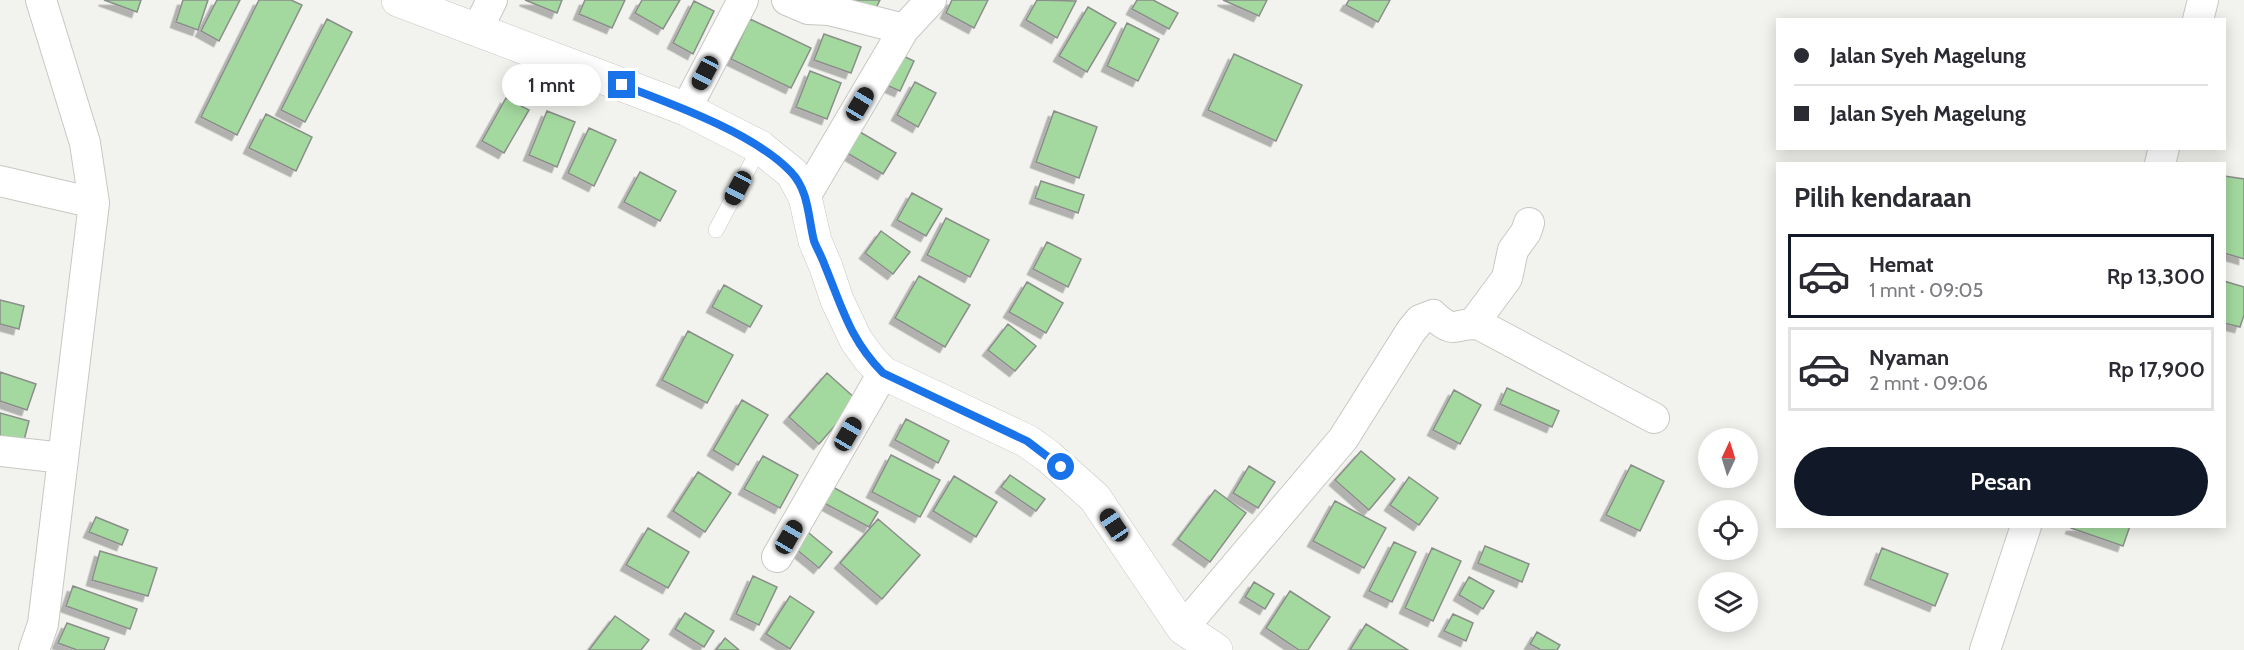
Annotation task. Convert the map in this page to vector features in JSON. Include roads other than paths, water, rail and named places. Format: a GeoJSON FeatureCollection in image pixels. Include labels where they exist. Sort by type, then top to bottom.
{"type":"FeatureCollection","features":[{"type":"Feature","properties":{"kind":"street"},"geometry":{"type":"LineString","coordinates":[[34,650],[44,624],[94,203],[85,143],[41,0]]}},
{"type":"Feature","properties":{"kind":"street"},"geometry":{"type":"LineString","coordinates":[[398,0],[686,110],[760,147],[792,173],[805,197],[814,241],[837,300],[856,340],[868,358],[883,373],[1027,441],[1074,478],[1095,498],[1197,642],[1343,439],[1411,330],[1420,320],[1433,315],[1444,325],[1456,328],[1473,324],[1480,326],[1654,418]]}},
{"type":"Feature","properties":{"kind":"street"},"geometry":{"type":"LineString","coordinates":[[477,30],[492,0]]}},
{"type":"Feature","properties":{"kind":"street"},"geometry":{"type":"LineString","coordinates":[[686,110],[743,0]]}},
{"type":"Feature","properties":{"kind":"street"},"geometry":{"type":"LineString","coordinates":[[787,0],[807,9],[829,10],[904,29]]}},
{"type":"Feature","properties":{"kind":"street"},"geometry":{"type":"LineString","coordinates":[[805,197],[904,29],[931,0]]}},
{"type":"Feature","properties":{"kind":"street"},"geometry":{"type":"LineString","coordinates":[[2199,18],[2204,0]]}},
{"type":"Feature","properties":{"kind":"street"},"geometry":{"type":"LineString","coordinates":[[0,181],[94,203]]}},
{"type":"Feature","properties":{"kind":"street"},"geometry":{"type":"LineString","coordinates":[[1473,324],[1507,278],[1513,250],[1526,232],[1529,222]]}},
{"type":"Feature","properties":{"kind":"street"},"geometry":{"type":"LineString","coordinates":[[777,557],[883,373]]}},
{"type":"Feature","properties":{"kind":"street"},"geometry":{"type":"LineString","coordinates":[[0,451],[63,458]]}},
{"type":"Feature","properties":{"kind":"street"},"geometry":{"type":"LineString","coordinates":[[1985,650],[2025,528]]}},
{"type":"Feature","properties":{"kind":"lane"},"geometry":{"type":"LineString","coordinates":[[716,230],[760,147]]}}]}
